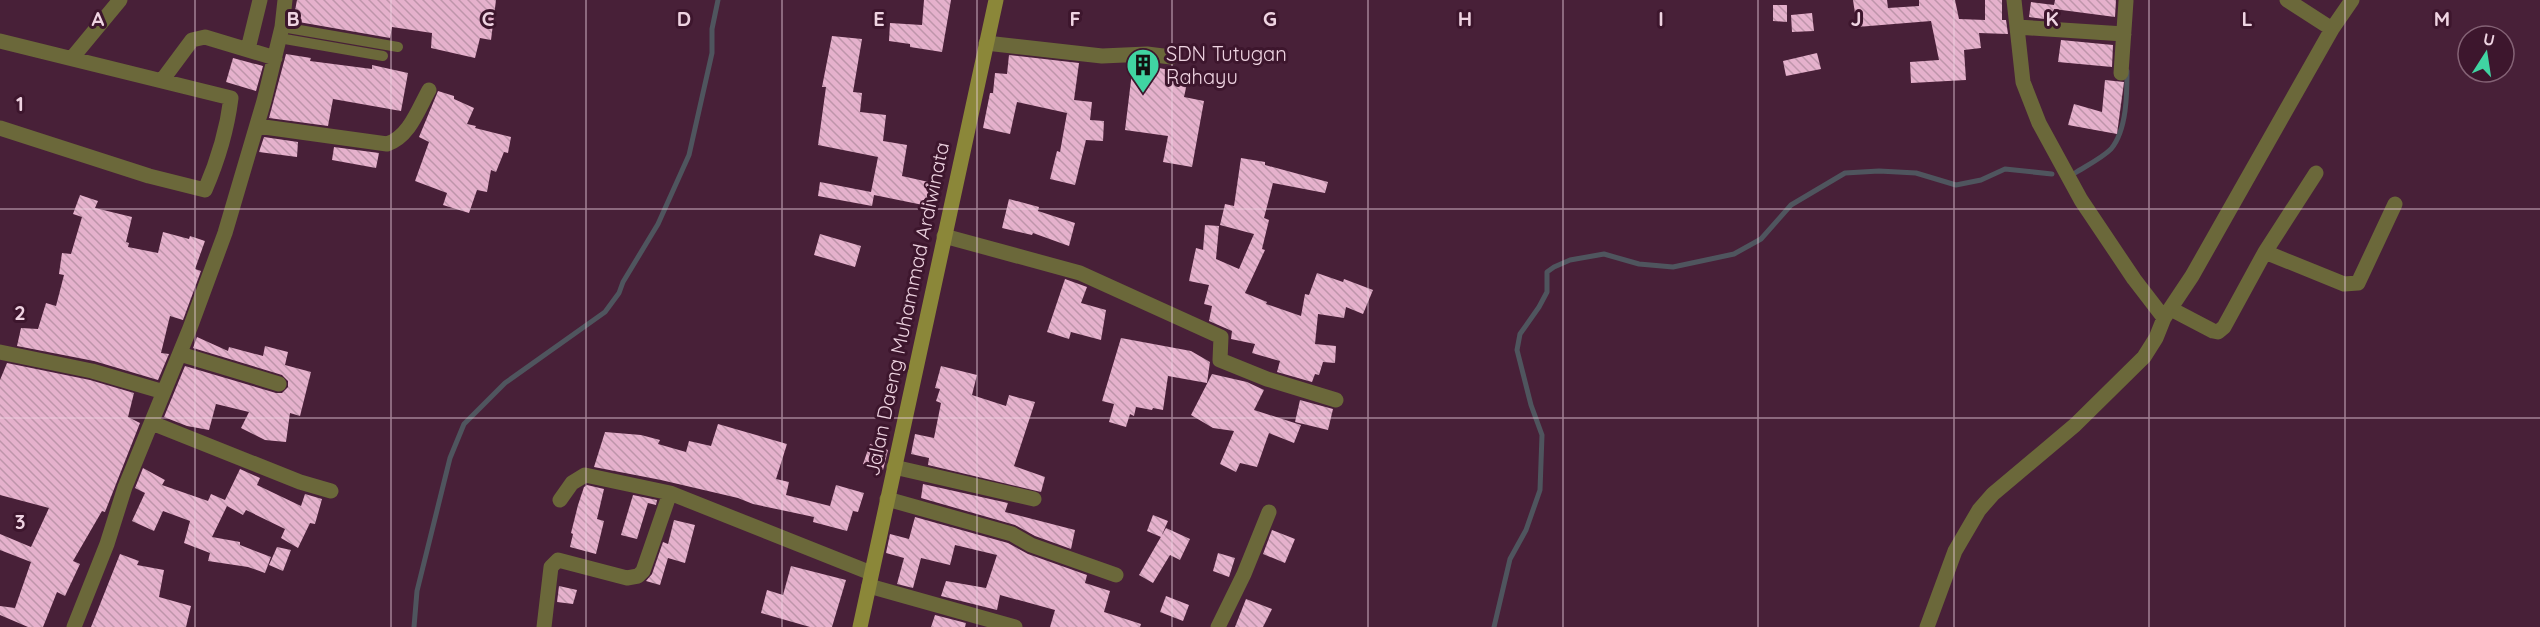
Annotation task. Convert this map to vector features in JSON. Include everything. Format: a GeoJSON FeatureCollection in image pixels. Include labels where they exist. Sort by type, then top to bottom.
{"type":"FeatureCollection","features":[{"type":"Feature","properties":{"kind":"main road","name":"Jalan Daeng Muhammad Ardiwinata"},"geometry":{"type":"LineString","coordinates":[[860,627],[996,0]]}},
{"type":"Feature","properties":{"kind":"street"},"geometry":{"type":"LineString","coordinates":[[72,58],[120,0]]}},
{"type":"Feature","properties":{"kind":"street"},"geometry":{"type":"LineString","coordinates":[[248,50],[260,0]]}},
{"type":"Feature","properties":{"kind":"street"},"geometry":{"type":"LineString","coordinates":[[74,627],[107,544],[125,487],[180,354],[225,233],[281,33],[285,0]]}},
{"type":"Feature","properties":{"kind":"street"},"geometry":{"type":"LineString","coordinates":[[2014,0],[2024,82],[2039,123],[2081,201],[2168,314],[2218,332],[2224,327],[2265,252],[2316,173]]}},
{"type":"Feature","properties":{"kind":"street"},"geometry":{"type":"LineString","coordinates":[[2287,0],[2332,29]]}},
{"type":"Feature","properties":{"kind":"street"},"geometry":{"type":"LineString","coordinates":[[1927,627],[1955,551],[1979,510],[1993,495],[2075,425],[2144,357],[2332,29],[2352,0]]}},
{"type":"Feature","properties":{"kind":"street"},"geometry":{"type":"LineString","coordinates":[[2121,73],[2126,1]]}},
{"type":"Feature","properties":{"kind":"street"},"geometry":{"type":"LineString","coordinates":[[2017,27],[2124,34]]}},
{"type":"Feature","properties":{"kind":"street"},"geometry":{"type":"LineString","coordinates":[[163,80],[192,40],[205,37],[274,58]]}},
{"type":"Feature","properties":{"kind":"street"},"geometry":{"type":"LineString","coordinates":[[0,41],[231,98],[228,123],[216,163],[204,189],[149,176],[0,128]]}},
{"type":"Feature","properties":{"kind":"street"},"geometry":{"type":"LineString","coordinates":[[986,43],[1090,55],[1147,54],[1171,57]]}},
{"type":"Feature","properties":{"kind":"street"},"geometry":{"type":"LineString","coordinates":[[256,126],[387,144],[398,141],[406,132],[429,90]]}},
{"type":"Feature","properties":{"kind":"street"},"geometry":{"type":"LineString","coordinates":[[2265,252],[2344,284],[2358,283],[2395,204]]}},
{"type":"Feature","properties":{"kind":"street"},"geometry":{"type":"LineString","coordinates":[[944,236],[1080,273],[1221,337],[1220,360],[1268,379],[1335,400]]}},
{"type":"Feature","properties":{"kind":"street"},"geometry":{"type":"LineString","coordinates":[[0,352],[92,370],[164,392]]}},
{"type":"Feature","properties":{"kind":"street"},"geometry":{"type":"LineString","coordinates":[[180,354],[279,384]]}},
{"type":"Feature","properties":{"kind":"street"},"geometry":{"type":"LineString","coordinates":[[152,423],[300,482],[331,491]]}},
{"type":"Feature","properties":{"kind":"street"},"geometry":{"type":"LineString","coordinates":[[894,467],[1034,499]]}},
{"type":"Feature","properties":{"kind":"street"},"geometry":{"type":"LineString","coordinates":[[560,500],[572,483],[585,475],[670,493],[870,579],[1015,627]]}},
{"type":"Feature","properties":{"kind":"street"},"geometry":{"type":"LineString","coordinates":[[544,627],[551,567],[554,562],[558,560],[627,578],[638,576],[643,571],[670,493]]}},
{"type":"Feature","properties":{"kind":"street"},"geometry":{"type":"LineString","coordinates":[[887,499],[1012,534],[1031,545],[1116,575]]}},
{"type":"Feature","properties":{"kind":"street"},"geometry":{"type":"LineString","coordinates":[[1218,627],[1244,574],[1269,512]]}},
{"type":"Feature","properties":{"kind":"lane"},"geometry":{"type":"LineString","coordinates":[[281,33],[398,47]]}},
{"type":"Feature","properties":{"kind":"lane"},"geometry":{"type":"LineString","coordinates":[[281,33],[383,56]]}},
{"type":"Feature","properties":{"kind":"building"},"geometry":{"type":"Polygon","coordinates":[[[297,0],[496,0],[491,40],[480,38],[475,58],[431,48],[432,33],[392,27],[390,38],[293,21],[297,0]]]}},
{"type":"Feature","properties":{"kind":"building"},"geometry":{"type":"Polygon","coordinates":[[[924,0],[951,0],[942,52],[889,41],[890,23],[922,25],[924,0]]]}},
{"type":"Feature","properties":{"kind":"building"},"geometry":{"type":"Polygon","coordinates":[[[1853,0],[1887,0],[1888,8],[1919,6],[1919,0],[1955,0],[1959,19],[1985,20],[1985,0],[2002,0],[2002,20],[2006,20],[2008,34],[1979,33],[1981,48],[1964,50],[1966,80],[1911,83],[1910,62],[1939,60],[1931,21],[1857,27],[1853,0]]]}},
{"type":"Feature","properties":{"kind":"building"},"geometry":{"type":"Polygon","coordinates":[[[2055,0],[2116,0],[2115,17],[2054,9],[2053,20],[2029,17],[2031,2],[2054,5],[2055,0]]]}},
{"type":"Feature","properties":{"kind":"building"},"geometry":{"type":"Polygon","coordinates":[[[1773,5],[1787,5],[1787,22],[1773,21],[1773,5]]]}},
{"type":"Feature","properties":{"kind":"building"},"geometry":{"type":"Polygon","coordinates":[[[1812,13],[1814,31],[1792,32],[1791,15],[1812,13]]]}},
{"type":"Feature","properties":{"kind":"building"},"geometry":{"type":"Polygon","coordinates":[[[832,36],[862,39],[853,92],[862,93],[860,112],[886,115],[883,141],[907,145],[902,176],[933,183],[928,206],[874,195],[872,206],[818,196],[820,182],[871,192],[878,157],[818,145],[826,87],[822,87],[832,36]]]}},
{"type":"Feature","properties":{"kind":"building"},"geometry":{"type":"Polygon","coordinates":[[[2061,40],[2113,45],[2112,67],[2058,62],[2061,40]]]}},
{"type":"Feature","properties":{"kind":"building"},"geometry":{"type":"Polygon","coordinates":[[[1817,53],[1821,69],[1786,76],[1783,61],[1817,53]]]}},
{"type":"Feature","properties":{"kind":"building"},"geometry":{"type":"Polygon","coordinates":[[[286,54],[311,58],[310,61],[372,69],[372,65],[408,73],[401,111],[333,99],[328,126],[269,118],[286,54]]]}},
{"type":"Feature","properties":{"kind":"building"},"geometry":{"type":"Polygon","coordinates":[[[1009,55],[1079,63],[1074,100],[1092,102],[1090,120],[1104,121],[1103,141],[1086,140],[1075,185],[1050,179],[1057,151],[1060,152],[1067,113],[1017,102],[1010,134],[983,128],[990,93],[993,93],[995,73],[1007,74],[1009,55]]]}},
{"type":"Feature","properties":{"kind":"building"},"geometry":{"type":"Polygon","coordinates":[[[233,58],[263,66],[256,91],[226,82],[233,58]]]}},
{"type":"Feature","properties":{"kind":"building"},"geometry":{"type":"Polygon","coordinates":[[[1133,64],[1160,65],[1159,68],[1189,74],[1184,97],[1204,101],[1192,167],[1163,162],[1168,136],[1125,130],[1133,64]]]}},
{"type":"Feature","properties":{"kind":"building"},"geometry":{"type":"Polygon","coordinates":[[[2105,80],[2124,82],[2117,134],[2068,125],[2074,104],[2102,112],[2105,80]]]}},
{"type":"Feature","properties":{"kind":"building"},"geometry":{"type":"Polygon","coordinates":[[[438,91],[454,96],[454,99],[474,108],[467,124],[511,137],[508,153],[504,152],[496,172],[491,170],[487,192],[477,190],[469,213],[443,205],[447,193],[415,181],[429,142],[419,137],[438,91]]]}},
{"type":"Feature","properties":{"kind":"building"},"geometry":{"type":"Polygon","coordinates":[[[264,137],[298,142],[297,157],[259,152],[264,137]]]}},
{"type":"Feature","properties":{"kind":"building"},"geometry":{"type":"Polygon","coordinates":[[[334,147],[379,153],[376,168],[332,160],[334,147]]]}},
{"type":"Feature","properties":{"kind":"building"},"geometry":{"type":"Polygon","coordinates":[[[1241,158],[1265,162],[1265,165],[1328,182],[1325,193],[1273,183],[1264,218],[1269,220],[1262,249],[1265,250],[1245,293],[1267,302],[1266,304],[1301,316],[1305,294],[1309,295],[1317,273],[1343,282],[1344,279],[1373,290],[1363,314],[1346,307],[1344,318],[1318,314],[1315,344],[1336,346],[1335,363],[1323,362],[1319,375],[1315,374],[1312,382],[1277,372],[1280,361],[1252,353],[1255,344],[1231,339],[1232,331],[1209,321],[1212,306],[1204,304],[1209,285],[1189,281],[1196,248],[1203,250],[1205,225],[1219,226],[1216,259],[1239,269],[1254,234],[1220,225],[1225,204],[1234,206],[1241,158]]]}},
{"type":"Feature","properties":{"kind":"building"},"geometry":{"type":"Polygon","coordinates":[[[80,195],[98,201],[95,208],[132,217],[126,242],[129,243],[128,247],[158,253],[163,232],[205,241],[195,269],[201,271],[183,320],[170,316],[161,353],[169,354],[158,380],[94,361],[17,346],[21,328],[38,329],[46,303],[56,306],[64,275],[59,274],[62,253],[71,254],[82,217],[73,214],[80,195]]]}},
{"type":"Feature","properties":{"kind":"building"},"geometry":{"type":"Polygon","coordinates":[[[1009,199],[1039,207],[1038,211],[1075,223],[1069,246],[1033,233],[1032,235],[1002,228],[1009,199]]]}},
{"type":"Feature","properties":{"kind":"building"},"geometry":{"type":"Polygon","coordinates":[[[820,234],[861,246],[855,267],[814,255],[820,234]]]}},
{"type":"Feature","properties":{"kind":"building"},"geometry":{"type":"Polygon","coordinates":[[[1065,279],[1087,287],[1081,303],[1106,310],[1101,340],[1071,332],[1069,339],[1047,332],[1065,279]]]}},
{"type":"Feature","properties":{"kind":"building"},"geometry":{"type":"Polygon","coordinates":[[[197,337],[228,351],[229,347],[263,356],[265,346],[288,352],[285,365],[311,372],[300,416],[290,413],[286,442],[265,440],[241,428],[249,412],[216,404],[209,430],[187,426],[164,417],[185,366],[276,393],[282,393],[288,387],[288,381],[282,375],[193,348],[197,337]]]}},
{"type":"Feature","properties":{"kind":"building"},"geometry":{"type":"Polygon","coordinates":[[[1121,338],[1191,351],[1210,362],[1207,383],[1168,376],[1163,410],[1136,407],[1134,416],[1130,414],[1126,427],[1109,422],[1114,404],[1102,401],[1121,338]]]}},
{"type":"Feature","properties":{"kind":"building"},"geometry":{"type":"Polygon","coordinates":[[[7,363],[90,380],[134,393],[128,417],[140,423],[105,512],[102,511],[73,561],[80,564],[65,596],[57,592],[43,627],[28,627],[0,615],[0,606],[15,608],[31,562],[0,550],[0,534],[31,547],[49,508],[0,495],[0,380],[7,363]]]}},
{"type":"Feature","properties":{"kind":"building"},"geometry":{"type":"Polygon","coordinates":[[[941,366],[977,375],[972,395],[1006,406],[1009,395],[1035,402],[1014,466],[1045,477],[1041,492],[928,465],[929,458],[911,454],[915,434],[934,438],[941,403],[936,401],[940,389],[935,388],[941,366]]]}},
{"type":"Feature","properties":{"kind":"building"},"geometry":{"type":"Polygon","coordinates":[[[1212,374],[1247,382],[1264,390],[1254,410],[1301,425],[1294,443],[1269,433],[1257,467],[1240,463],[1236,472],[1220,464],[1234,431],[1213,428],[1191,415],[1212,374]]]}},
{"type":"Feature","properties":{"kind":"building"},"geometry":{"type":"Polygon","coordinates":[[[1300,400],[1333,409],[1328,430],[1295,422],[1300,400]]]}},
{"type":"Feature","properties":{"kind":"building"},"geometry":{"type":"Polygon","coordinates":[[[718,424],[787,444],[776,479],[789,482],[786,495],[830,506],[836,485],[864,493],[858,512],[853,511],[847,531],[813,522],[814,517],[661,480],[594,467],[605,432],[641,435],[660,440],[658,444],[686,452],[689,441],[711,446],[718,424]]]}},
{"type":"Feature","properties":{"kind":"building"},"geometry":{"type":"Polygon","coordinates":[[[870,444],[888,450],[883,470],[863,464],[870,444]]]}},
{"type":"Feature","properties":{"kind":"building"},"geometry":{"type":"Polygon","coordinates":[[[143,468],[165,480],[162,485],[208,501],[211,494],[225,500],[240,469],[260,478],[257,485],[301,506],[305,494],[322,499],[315,524],[310,523],[298,548],[281,538],[285,529],[246,510],[243,515],[227,506],[212,537],[240,542],[240,545],[271,557],[265,573],[248,567],[208,561],[210,553],[184,543],[190,521],[163,511],[154,531],[132,521],[145,493],[135,488],[143,468]]]}},
{"type":"Feature","properties":{"kind":"building"},"geometry":{"type":"Polygon","coordinates":[[[923,484],[1008,503],[1005,512],[1075,530],[1071,549],[1035,536],[1015,525],[921,498],[923,484]]]}},
{"type":"Feature","properties":{"kind":"building"},"geometry":{"type":"Polygon","coordinates":[[[587,485],[604,489],[597,519],[604,521],[596,554],[570,547],[578,505],[584,487],[587,485]]]}},
{"type":"Feature","properties":{"kind":"building"},"geometry":{"type":"Polygon","coordinates":[[[633,495],[657,500],[656,505],[648,503],[637,539],[621,535],[633,495]]]}},
{"type":"Feature","properties":{"kind":"building"},"geometry":{"type":"Polygon","coordinates":[[[1153,515],[1168,521],[1161,537],[1147,531],[1153,515]]]}},
{"type":"Feature","properties":{"kind":"building"},"geometry":{"type":"Polygon","coordinates":[[[915,517],[1008,543],[1028,554],[1087,575],[1085,583],[1110,591],[1104,612],[1141,624],[1140,627],[1050,627],[1055,610],[1000,595],[997,610],[941,596],[946,581],[986,588],[997,555],[955,545],[950,565],[921,558],[913,588],[897,584],[904,558],[886,553],[890,534],[909,539],[915,517]]]}},
{"type":"Feature","properties":{"kind":"building"},"geometry":{"type":"Polygon","coordinates":[[[674,520],[695,525],[685,563],[668,558],[660,585],[646,581],[652,574],[663,542],[668,544],[674,520]]]}},
{"type":"Feature","properties":{"kind":"building"},"geometry":{"type":"Polygon","coordinates":[[[1166,528],[1190,539],[1180,560],[1170,555],[1153,583],[1139,575],[1166,528]]]}},
{"type":"Feature","properties":{"kind":"building"},"geometry":{"type":"Polygon","coordinates":[[[1272,530],[1295,539],[1285,563],[1263,554],[1272,530]]]}},
{"type":"Feature","properties":{"kind":"building"},"geometry":{"type":"Polygon","coordinates":[[[277,547],[291,550],[283,571],[269,565],[277,547]]]}},
{"type":"Feature","properties":{"kind":"building"},"geometry":{"type":"Polygon","coordinates":[[[1218,553],[1235,558],[1229,577],[1213,571],[1218,553]]]}},
{"type":"Feature","properties":{"kind":"building"},"geometry":{"type":"Polygon","coordinates":[[[120,554],[139,561],[137,565],[164,570],[159,597],[191,606],[186,627],[91,627],[120,554]]]}},
{"type":"Feature","properties":{"kind":"building"},"geometry":{"type":"Polygon","coordinates":[[[791,566],[846,580],[832,627],[810,627],[761,613],[767,590],[783,595],[791,566]]]}},
{"type":"Feature","properties":{"kind":"building"},"geometry":{"type":"Polygon","coordinates":[[[559,586],[577,590],[573,604],[557,602],[559,586]]]}},
{"type":"Feature","properties":{"kind":"building"},"geometry":{"type":"Polygon","coordinates":[[[1166,596],[1189,605],[1183,621],[1160,612],[1166,596]]]}},
{"type":"Feature","properties":{"kind":"building"},"geometry":{"type":"Polygon","coordinates":[[[1246,599],[1272,609],[1263,627],[1235,627],[1246,599]]]}},
{"type":"Feature","properties":{"kind":"building"},"geometry":{"type":"Polygon","coordinates":[[[935,615],[966,623],[965,627],[931,627],[935,615]]]}},
{"type":"Feature","properties":{"kind":"waterway"},"geometry":{"type":"LineString","coordinates":[[414,627],[417,591],[450,458],[464,424],[505,383],[605,312],[619,293],[623,282],[658,224],[689,155],[712,53],[712,29],[718,0]]}},
{"type":"Feature","properties":{"kind":"waterway"},"geometry":{"type":"LineString","coordinates":[[2075,173],[2099,159],[2111,149],[2116,141],[2125,111],[2127,71]]}},
{"type":"Feature","properties":{"kind":"waterway"},"geometry":{"type":"LineString","coordinates":[[1494,627],[1510,559],[1526,530],[1540,490],[1542,435],[1531,405],[1517,350],[1520,334],[1547,292],[1547,272],[1570,260],[1604,254],[1639,264],[1673,267],[1734,254],[1761,239],[1791,205],[1845,173],[1879,171],[1916,173],[1956,185],[1981,180],[2005,169],[2052,174]]}},
{"type":"Feature","properties":{"kind":"place","name":"SDN Tutugan Rahayu"},"geometry":{"type":"Point","coordinates":[1143,94]}}]}
